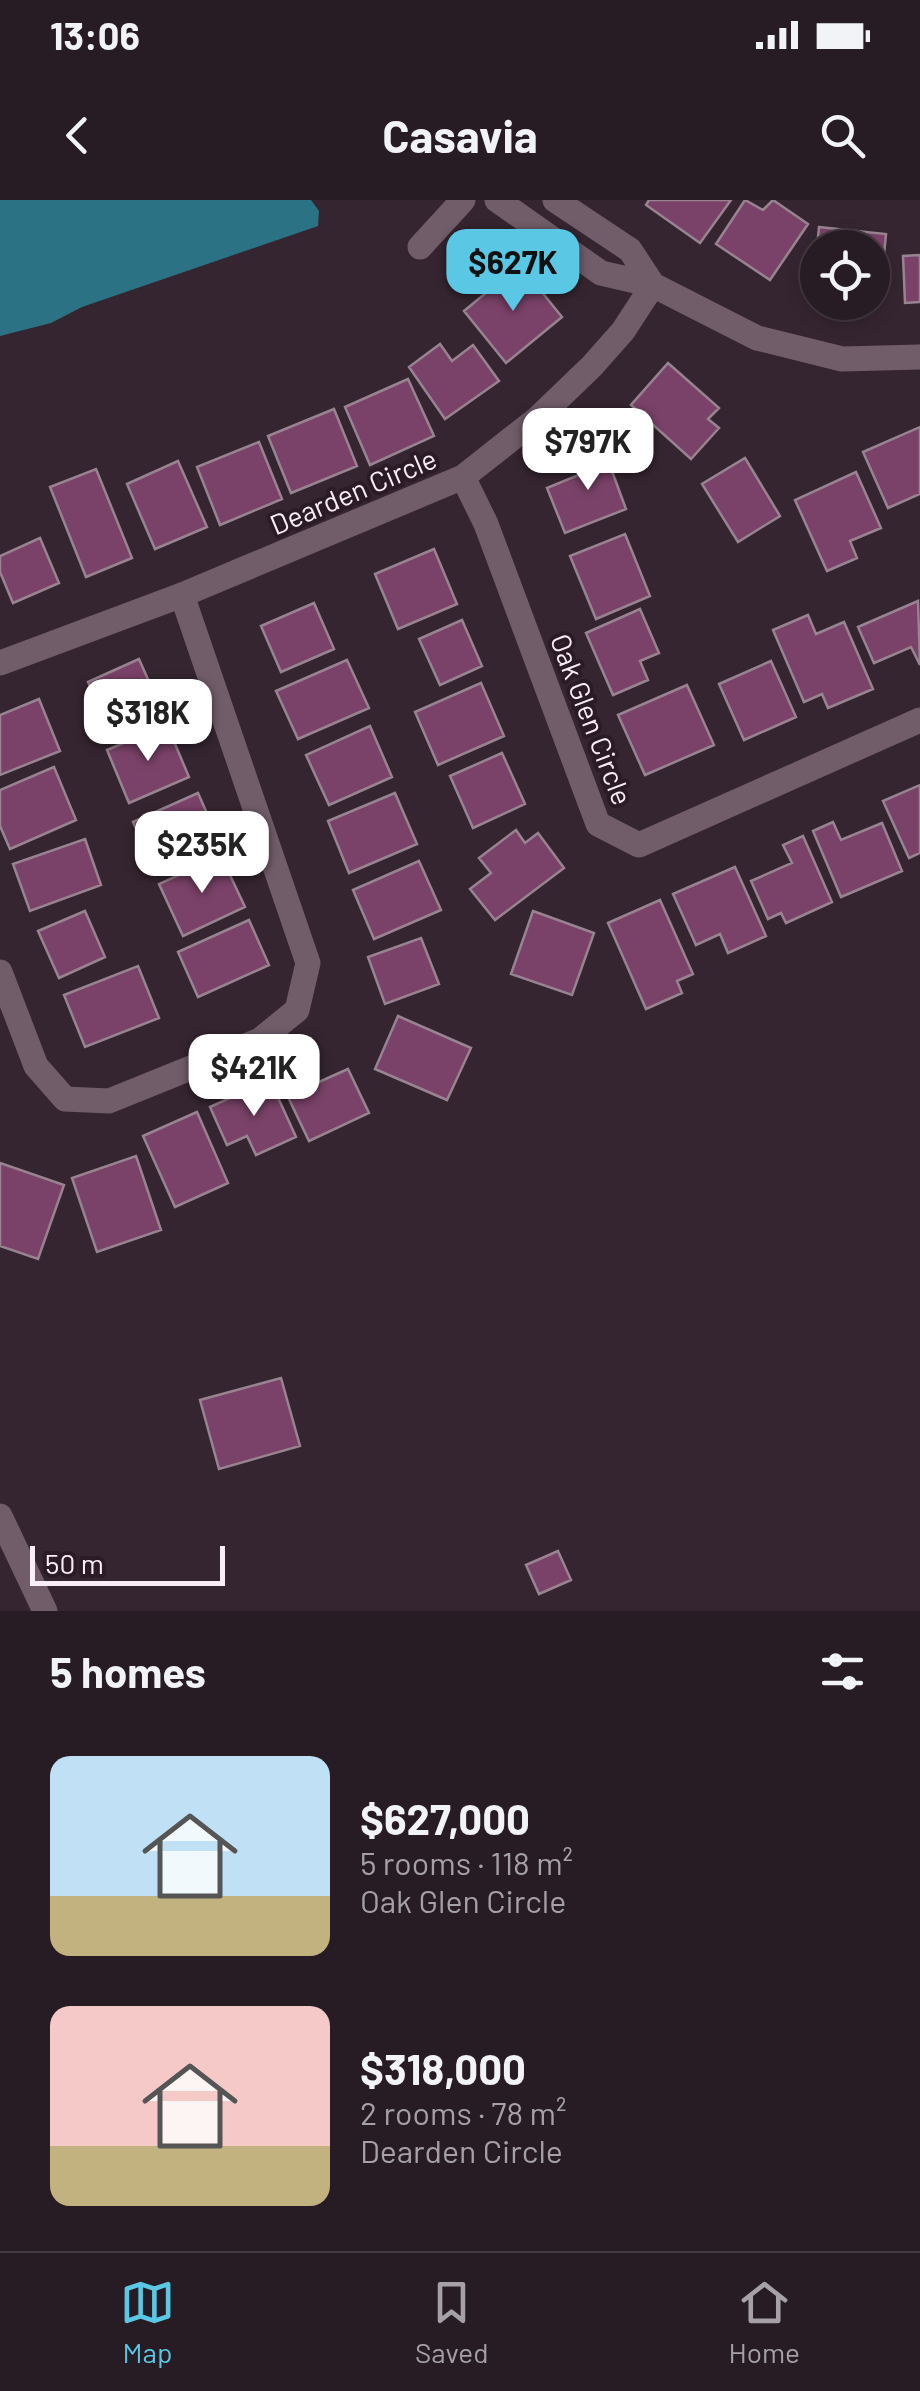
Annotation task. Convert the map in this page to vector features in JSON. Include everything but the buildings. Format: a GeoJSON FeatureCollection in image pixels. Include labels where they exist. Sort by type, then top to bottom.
{"type":"FeatureCollection","features":[{"type":"Feature","properties":{"kind":"street"},"geometry":{"type":"LineString","coordinates":[[420,247],[463,200]]}},
{"type":"Feature","properties":{"kind":"street"},"geometry":{"type":"LineString","coordinates":[[498,200],[601,273],[652,285],[725,323],[792,349],[842,359],[920,357]]}},
{"type":"Feature","properties":{"kind":"street"},"geometry":{"type":"LineString","coordinates":[[555,200],[630,250],[652,285]]}},
{"type":"Feature","properties":{"kind":"street","name":"Dearden Circle"},"geometry":{"type":"LineString","coordinates":[[0,663],[182,595],[463,477],[538,418],[592,366],[623,331],[652,285]]}},
{"type":"Feature","properties":{"kind":"street","name":"Oak Glen Circle"},"geometry":{"type":"LineString","coordinates":[[463,477],[486,524],[598,824],[639,845],[920,720]]}},
{"type":"Feature","properties":{"kind":"street"},"geometry":{"type":"LineString","coordinates":[[0,972],[36,1066],[65,1099],[109,1100],[260,1040],[297,1010],[308,963],[182,595]]}},
{"type":"Feature","properties":{"kind":"street"},"geometry":{"type":"LineString","coordinates":[[0,1516],[46,1611]]}},
{"type":"Feature","properties":{"kind":"water"},"geometry":{"type":"Polygon","coordinates":[[[0,200],[311,200],[319,211],[318,226],[82,307],[51,323],[0,336],[0,200]]]}}]}
